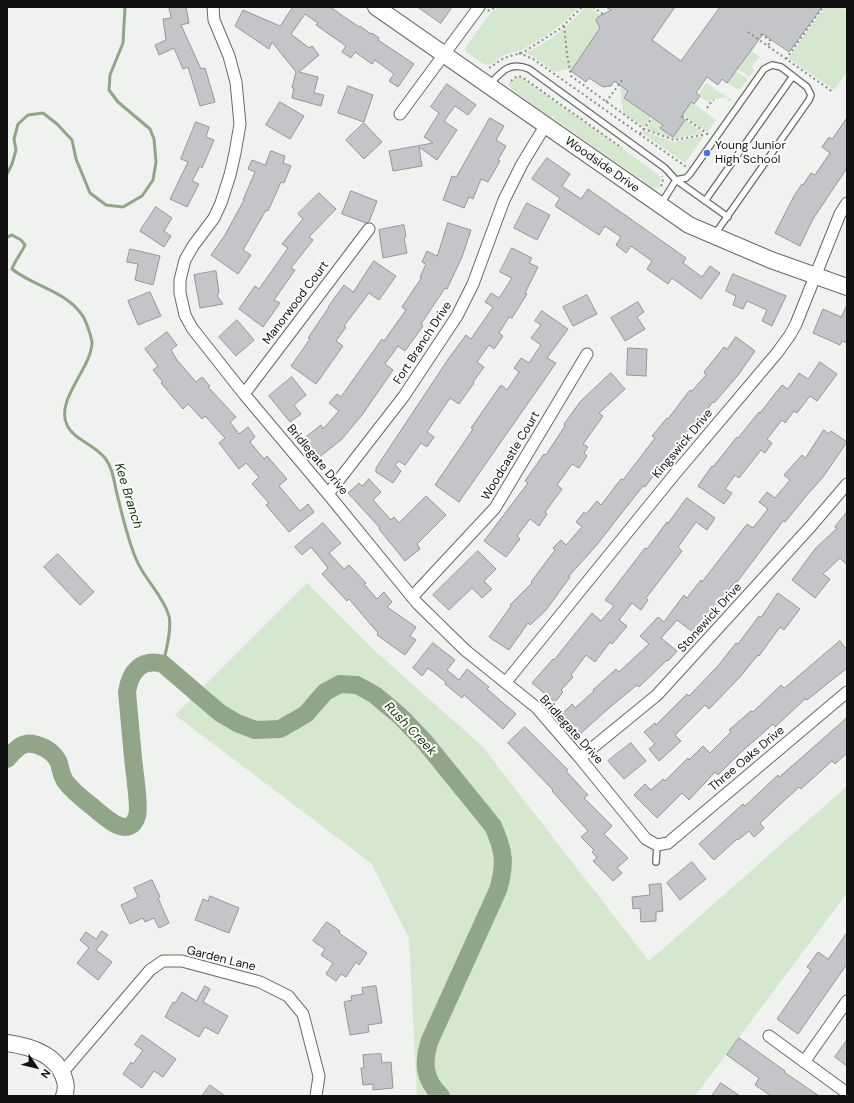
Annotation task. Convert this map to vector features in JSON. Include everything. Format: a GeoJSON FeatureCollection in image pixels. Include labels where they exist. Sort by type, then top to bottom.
{"type":"FeatureCollection","features":[{"type":"Feature","properties":{"kind":"street","name":"Bridlegate Drive"},"geometry":{"type":"LineString","coordinates":[[213,7],[214,20],[229,56],[236,82],[240,124],[236,153],[221,203],[214,218],[193,246],[185,260],[180,280],[180,294],[185,315],[192,328],[244,394],[412,597],[465,650],[537,708],[646,839],[660,845]]}},
{"type":"Feature","properties":{"kind":"street","name":"Woodside Drive"},"geometry":{"type":"LineString","coordinates":[[376,7],[689,225],[771,260],[847,287]]}},
{"type":"Feature","properties":{"kind":"street"},"geometry":{"type":"LineString","coordinates":[[400,114],[444,55],[483,9]]}},
{"type":"Feature","properties":{"kind":"street","name":"Fort Branch Drive"},"geometry":{"type":"LineString","coordinates":[[328,494],[404,396],[457,316],[473,284],[504,200],[522,164],[545,126]]}},
{"type":"Feature","properties":{"kind":"street","name":"Kingswick Drive"},"geometry":{"type":"LineString","coordinates":[[506,682],[674,475],[778,353],[796,324],[840,214],[847,203]]}},
{"type":"Feature","properties":{"kind":"street","name":"Manorwood Court"},"geometry":{"type":"LineString","coordinates":[[244,394],[369,229]]}},
{"type":"Feature","properties":{"kind":"street","name":"Woodcastle Court"},"geometry":{"type":"LineString","coordinates":[[412,597],[495,508],[587,354]]}},
{"type":"Feature","properties":{"kind":"street","name":"Stonewick Drive"},"geometry":{"type":"LineString","coordinates":[[580,758],[657,696],[811,526],[847,484]]}},
{"type":"Feature","properties":{"kind":"street","name":"Three Oaks Drive"},"geometry":{"type":"LineString","coordinates":[[660,845],[668,844],[847,692]]}},
{"type":"Feature","properties":{"kind":"street","name":"Garden Lane"},"geometry":{"type":"LineString","coordinates":[[62,1073],[150,970],[163,961],[182,962],[260,982],[288,996],[303,1014],[319,1076],[316,1096]]}},
{"type":"Feature","properties":{"kind":"street"},"geometry":{"type":"LineString","coordinates":[[804,1062],[847,1001]]}},
{"type":"Feature","properties":{"kind":"street"},"geometry":{"type":"LineString","coordinates":[[769,1036],[847,1093]]}},
{"type":"Feature","properties":{"kind":"street"},"geometry":{"type":"LineString","coordinates":[[7,1042],[42,1053],[51,1058],[58,1065],[66,1082],[64,1096]]}},
{"type":"Feature","properties":{"kind":"lane"},"geometry":{"type":"LineString","coordinates":[[660,206],[676,180],[686,178],[690,174],[764,69],[770,65],[777,65],[809,89],[810,95],[808,102],[728,217],[713,236]]}},
{"type":"Feature","properties":{"kind":"lane"},"geometry":{"type":"LineString","coordinates":[[488,86],[500,74],[512,66],[521,66],[529,69],[665,168],[676,180],[728,217]]}},
{"type":"Feature","properties":{"kind":"lane"},"geometry":{"type":"LineString","coordinates":[[705,201],[793,76]]}},
{"type":"Feature","properties":{"kind":"lane"},"geometry":{"type":"LineString","coordinates":[[656,862],[660,845]]}},
{"type":"Feature","properties":{"kind":"path"},"geometry":{"type":"LineString","coordinates":[[483,9],[498,7]]}},
{"type":"Feature","properties":{"kind":"path"},"geometry":{"type":"LineString","coordinates":[[489,68],[504,58],[519,54],[564,26],[582,7]]}},
{"type":"Feature","properties":{"kind":"path"},"geometry":{"type":"LineString","coordinates":[[593,7],[604,15]]}},
{"type":"Feature","properties":{"kind":"path"},"geometry":{"type":"LineString","coordinates":[[786,58],[823,7]]}},
{"type":"Feature","properties":{"kind":"path"},"geometry":{"type":"LineString","coordinates":[[564,26],[567,58],[571,76],[644,129],[674,140],[708,134],[682,116]]}},
{"type":"Feature","properties":{"kind":"path"},"geometry":{"type":"LineString","coordinates":[[748,32],[833,92]]}},
{"type":"Feature","properties":{"kind":"path"},"geometry":{"type":"LineString","coordinates":[[758,38],[762,34],[771,41],[768,45]]}},
{"type":"Feature","properties":{"kind":"path"},"geometry":{"type":"LineString","coordinates":[[519,54],[533,59],[685,166]]}},
{"type":"Feature","properties":{"kind":"path"},"geometry":{"type":"LineString","coordinates":[[511,81],[517,76],[522,77],[622,148]]}},
{"type":"Feature","properties":{"kind":"path"},"geometry":{"type":"LineString","coordinates":[[606,102],[623,79]]}},
{"type":"Feature","properties":{"kind":"path"},"geometry":{"type":"LineString","coordinates":[[707,108],[712,100],[714,100]]}},
{"type":"Feature","properties":{"kind":"path"},"geometry":{"type":"LineString","coordinates":[[640,134],[652,118]]}},
{"type":"Feature","properties":{"kind":"path"},"geometry":{"type":"LineString","coordinates":[[631,128],[635,122]]}},
{"type":"Feature","properties":{"kind":"path"},"geometry":{"type":"LineString","coordinates":[[660,174],[663,180],[661,186]]}},
{"type":"Feature","properties":{"kind":"green space"},"geometry":{"type":"Polygon","coordinates":[[[507,7],[579,7],[562,24],[522,50],[504,55],[490,65],[484,64],[466,52],[465,48],[491,12],[495,9],[507,7]]]}},
{"type":"Feature","properties":{"kind":"green space"},"geometry":{"type":"Polygon","coordinates":[[[585,7],[589,7],[603,17],[600,16],[596,19],[601,27],[571,71],[568,69],[554,72],[534,57],[525,53],[534,49],[558,33],[585,7]]]}},
{"type":"Feature","properties":{"kind":"green space"},"geometry":{"type":"Polygon","coordinates":[[[825,7],[842,7],[847,11],[847,72],[834,90],[788,58],[825,7]]]}},
{"type":"Feature","properties":{"kind":"green space"},"geometry":{"type":"Polygon","coordinates":[[[751,51],[760,57],[752,66],[754,71],[749,77],[738,69],[751,51]]]}},
{"type":"Feature","properties":{"kind":"green space"},"geometry":{"type":"Polygon","coordinates":[[[736,71],[748,79],[739,90],[727,83],[736,71]]]}},
{"type":"Feature","properties":{"kind":"green space"},"geometry":{"type":"Polygon","coordinates":[[[517,77],[522,78],[658,174],[661,178],[659,185],[661,187],[653,188],[649,186],[554,119],[552,116],[551,118],[513,90],[509,86],[509,81],[512,82],[513,79],[517,77]]]}},
{"type":"Feature","properties":{"kind":"green space"},"geometry":{"type":"Polygon","coordinates":[[[706,83],[732,100],[728,101],[727,97],[712,100],[709,103],[698,95],[706,83]]]}},
{"type":"Feature","properties":{"kind":"green space"},"geometry":{"type":"Polygon","coordinates":[[[623,85],[628,91],[624,98],[651,117],[644,127],[623,113],[620,89],[623,85]]]}},
{"type":"Feature","properties":{"kind":"green space"},"geometry":{"type":"Polygon","coordinates":[[[691,102],[716,120],[708,131],[682,115],[691,102]]]}},
{"type":"Feature","properties":{"kind":"green space"},"geometry":{"type":"Polygon","coordinates":[[[653,118],[663,125],[660,128],[673,137],[685,120],[704,133],[673,139],[646,129],[653,118]]]}},
{"type":"Feature","properties":{"kind":"green space"},"geometry":{"type":"Polygon","coordinates":[[[644,131],[673,142],[704,136],[685,163],[642,133],[644,131]]]}},
{"type":"Feature","properties":{"kind":"green space"},"geometry":{"type":"Polygon","coordinates":[[[307,583],[375,651],[482,746],[649,961],[847,786],[847,893],[695,1096],[417,1096],[409,938],[371,863],[175,715],[307,583]]]}},
{"type":"Feature","properties":{"kind":"building"},"geometry":{"type":"Polygon","coordinates":[[[169,7],[186,7],[189,23],[181,25],[201,69],[205,68],[215,102],[200,106],[188,67],[183,69],[174,48],[159,55],[155,45],[166,40],[163,19],[171,18],[169,7]]]}},
{"type":"Feature","properties":{"kind":"building"},"geometry":{"type":"Polygon","coordinates":[[[293,7],[330,7],[359,27],[360,26],[371,34],[372,33],[379,38],[378,40],[414,64],[398,87],[389,81],[394,74],[375,60],[372,64],[355,52],[351,58],[342,52],[346,46],[316,25],[318,23],[305,14],[291,34],[309,48],[312,46],[319,55],[299,72],[318,77],[314,93],[324,95],[321,106],[292,98],[294,88],[292,88],[296,72],[272,42],[269,49],[235,26],[243,10],[280,26],[293,7]]]}},
{"type":"Feature","properties":{"kind":"building"},"geometry":{"type":"Polygon","coordinates":[[[418,7],[452,7],[441,23],[418,7]]]}},
{"type":"Feature","properties":{"kind":"building","name":"Young Junior High School"},"geometry":{"type":"Polygon","coordinates":[[[606,7],[675,7],[652,40],[681,61],[720,7],[822,7],[789,52],[763,34],[727,83],[722,79],[718,85],[707,77],[696,93],[700,96],[694,104],[691,102],[681,117],[685,120],[673,137],[660,128],[663,125],[624,98],[628,91],[614,81],[611,86],[603,87],[589,78],[586,82],[571,71],[600,28],[596,20],[598,17],[611,10],[606,7]]]}},
{"type":"Feature","properties":{"kind":"building"},"geometry":{"type":"Polygon","coordinates":[[[447,84],[476,105],[468,115],[455,106],[444,121],[457,130],[437,160],[419,147],[422,166],[393,171],[389,151],[433,143],[424,137],[439,113],[431,107],[447,84]]]}},
{"type":"Feature","properties":{"kind":"building"},"geometry":{"type":"Polygon","coordinates":[[[348,86],[373,95],[364,122],[338,113],[348,86]]]}},
{"type":"Feature","properties":{"kind":"building"},"geometry":{"type":"Polygon","coordinates":[[[280,102],[304,116],[290,139],[266,125],[280,102]]]}},
{"type":"Feature","properties":{"kind":"building"},"geometry":{"type":"Polygon","coordinates":[[[490,118],[504,126],[496,140],[506,146],[498,160],[500,161],[488,182],[481,179],[473,199],[469,197],[464,208],[443,200],[452,176],[456,177],[490,118]]]}},
{"type":"Feature","properties":{"kind":"building"},"geometry":{"type":"Polygon","coordinates":[[[847,118],[847,168],[813,219],[800,246],[775,233],[794,196],[802,184],[803,185],[811,173],[815,175],[830,153],[822,147],[829,137],[832,139],[847,118]]]}},
{"type":"Feature","properties":{"kind":"building"},"geometry":{"type":"Polygon","coordinates":[[[196,122],[209,127],[206,137],[214,140],[202,168],[200,166],[192,181],[199,184],[187,207],[170,199],[188,162],[181,159],[196,122]]]}},
{"type":"Feature","properties":{"kind":"building"},"geometry":{"type":"Polygon","coordinates":[[[364,123],[382,142],[364,159],[346,140],[364,123]]]}},
{"type":"Feature","properties":{"kind":"building"},"geometry":{"type":"Polygon","coordinates":[[[271,151],[285,156],[283,163],[291,166],[284,183],[281,182],[268,211],[266,210],[243,250],[251,255],[238,274],[211,255],[225,235],[244,200],[255,172],[248,169],[252,160],[265,165],[271,151]]]}},
{"type":"Feature","properties":{"kind":"building"},"geometry":{"type":"Polygon","coordinates":[[[547,158],[570,174],[562,186],[581,199],[588,189],[686,258],[683,263],[702,277],[710,266],[720,273],[701,299],[672,278],[668,284],[647,269],[652,261],[631,246],[626,253],[616,245],[621,237],[605,226],[599,235],[555,206],[560,198],[532,179],[547,158]]]}},
{"type":"Feature","properties":{"kind":"building"},"geometry":{"type":"Polygon","coordinates":[[[351,191],[377,201],[369,222],[366,223],[342,214],[351,191]]]}},
{"type":"Feature","properties":{"kind":"building"},"geometry":{"type":"Polygon","coordinates":[[[319,193],[336,209],[309,237],[313,240],[291,268],[295,270],[274,300],[280,303],[263,327],[239,309],[255,286],[259,289],[288,248],[282,244],[303,219],[298,214],[319,193]]]}},
{"type":"Feature","properties":{"kind":"building"},"geometry":{"type":"Polygon","coordinates":[[[527,203],[550,215],[537,240],[514,228],[527,203]]]}},
{"type":"Feature","properties":{"kind":"building"},"geometry":{"type":"Polygon","coordinates":[[[156,207],[172,218],[164,231],[171,236],[164,247],[140,231],[156,207]]]}},
{"type":"Feature","properties":{"kind":"building"},"geometry":{"type":"Polygon","coordinates":[[[448,223],[471,230],[462,257],[447,289],[445,288],[421,324],[423,326],[405,351],[398,346],[385,364],[393,370],[362,415],[341,440],[318,458],[303,439],[321,425],[323,429],[339,411],[329,403],[337,394],[341,397],[382,339],[384,341],[406,310],[402,307],[422,277],[420,277],[426,264],[422,262],[427,251],[437,256],[448,223]]]}},
{"type":"Feature","properties":{"kind":"building"},"geometry":{"type":"Polygon","coordinates":[[[404,225],[406,237],[404,238],[407,253],[383,258],[379,230],[404,225]]]}},
{"type":"Feature","properties":{"kind":"building"},"geometry":{"type":"Polygon","coordinates":[[[512,248],[532,258],[529,263],[538,267],[525,293],[527,294],[512,318],[509,317],[499,333],[503,336],[494,349],[489,345],[477,362],[484,367],[459,404],[450,398],[427,432],[434,437],[427,447],[421,443],[405,465],[399,461],[395,465],[401,471],[393,483],[376,472],[376,468],[449,358],[466,335],[471,339],[493,307],[485,302],[491,293],[499,298],[512,278],[500,272],[512,248]]]}},
{"type":"Feature","properties":{"kind":"building"},"geometry":{"type":"Polygon","coordinates":[[[130,249],[160,256],[153,285],[135,280],[138,264],[127,262],[130,249]]]}},
{"type":"Feature","properties":{"kind":"building"},"geometry":{"type":"Polygon","coordinates":[[[374,261],[396,276],[379,300],[369,293],[344,326],[346,327],[336,341],[343,346],[316,384],[291,366],[310,339],[308,338],[328,307],[344,285],[353,292],[374,261]]]}},
{"type":"Feature","properties":{"kind":"building"},"geometry":{"type":"Polygon","coordinates":[[[216,271],[219,293],[217,296],[223,304],[200,308],[194,275],[216,271]]]}},
{"type":"Feature","properties":{"kind":"building"},"geometry":{"type":"Polygon","coordinates":[[[733,274],[786,296],[772,326],[762,321],[767,310],[747,301],[743,309],[733,305],[736,296],[726,291],[733,274]]]}},
{"type":"Feature","properties":{"kind":"building"},"geometry":{"type":"Polygon","coordinates":[[[150,292],[161,316],[138,325],[128,301],[150,292]]]}},
{"type":"Feature","properties":{"kind":"building"},"geometry":{"type":"Polygon","coordinates":[[[587,295],[597,314],[573,326],[563,307],[587,295]]]}},
{"type":"Feature","properties":{"kind":"building"},"geometry":{"type":"Polygon","coordinates":[[[638,302],[644,312],[637,317],[645,329],[625,341],[611,318],[638,302]]]}},
{"type":"Feature","properties":{"kind":"building"},"geometry":{"type":"Polygon","coordinates":[[[847,305],[847,343],[842,341],[840,345],[813,333],[823,309],[841,317],[847,305]]]}},
{"type":"Feature","properties":{"kind":"building"},"geometry":{"type":"Polygon","coordinates":[[[542,311],[568,329],[547,358],[556,363],[459,502],[435,485],[473,429],[471,428],[501,385],[507,390],[519,372],[514,368],[521,358],[529,363],[541,345],[531,338],[541,325],[535,321],[542,311]]]}},
{"type":"Feature","properties":{"kind":"building"},"geometry":{"type":"Polygon","coordinates":[[[237,320],[254,340],[236,356],[219,337],[237,320]]]}},
{"type":"Feature","properties":{"kind":"building"},"geometry":{"type":"Polygon","coordinates":[[[167,332],[177,345],[171,350],[177,360],[196,382],[202,377],[210,386],[208,387],[236,417],[230,422],[239,434],[248,427],[255,437],[250,442],[264,459],[267,456],[287,479],[279,486],[300,511],[308,504],[314,512],[289,532],[266,505],[269,503],[252,484],[259,477],[246,463],[239,469],[219,443],[225,438],[205,416],[202,419],[188,404],[183,409],[161,383],[163,382],[153,370],[158,366],[145,349],[167,332]]]}},
{"type":"Feature","properties":{"kind":"building"},"geometry":{"type":"Polygon","coordinates":[[[736,337],[755,351],[739,374],[714,403],[713,402],[645,487],[643,486],[595,547],[569,576],[570,577],[546,610],[530,625],[528,623],[509,650],[489,637],[511,606],[510,605],[532,583],[531,582],[555,550],[553,548],[561,540],[566,545],[582,527],[576,522],[584,512],[586,514],[597,501],[601,505],[621,479],[623,480],[655,438],[652,436],[667,418],[668,419],[690,390],[692,391],[706,375],[704,372],[724,347],[727,349],[736,337]]]}},
{"type":"Feature","properties":{"kind":"building"},"geometry":{"type":"Polygon","coordinates":[[[628,348],[647,349],[646,376],[627,375],[628,348]]]}},
{"type":"Feature","properties":{"kind":"building"},"geometry":{"type":"Polygon","coordinates":[[[820,362],[837,374],[817,401],[810,396],[797,413],[794,411],[785,423],[782,420],[767,439],[772,443],[765,453],[761,450],[739,478],[735,475],[725,489],[732,493],[724,504],[698,486],[712,466],[713,467],[759,412],[760,413],[782,385],[788,389],[799,373],[808,379],[820,362]]]}},
{"type":"Feature","properties":{"kind":"building"},"geometry":{"type":"Polygon","coordinates":[[[611,373],[625,389],[599,413],[603,416],[583,444],[588,447],[584,453],[587,456],[579,468],[572,464],[557,485],[562,489],[545,512],[547,514],[539,526],[530,519],[517,536],[520,539],[506,557],[484,541],[528,483],[525,481],[544,454],[546,455],[565,426],[564,424],[580,402],[611,373]]]}},
{"type":"Feature","properties":{"kind":"building"},"geometry":{"type":"Polygon","coordinates":[[[292,377],[306,395],[294,405],[301,414],[290,422],[269,396],[292,377]]]}},
{"type":"Feature","properties":{"kind":"building"},"geometry":{"type":"Polygon","coordinates":[[[824,430],[829,434],[831,431],[847,442],[823,477],[785,522],[783,521],[737,582],[736,581],[715,608],[714,607],[694,633],[677,620],[661,638],[677,651],[668,661],[667,660],[639,687],[637,685],[609,708],[580,734],[562,714],[572,704],[575,708],[616,669],[619,672],[649,644],[640,636],[658,617],[664,622],[684,595],[687,598],[701,580],[702,582],[747,524],[753,528],[768,509],[759,502],[767,492],[775,498],[790,480],[784,475],[802,455],[805,458],[824,430]]]}},
{"type":"Feature","properties":{"kind":"building"},"geometry":{"type":"Polygon","coordinates":[[[369,479],[381,492],[373,500],[391,520],[394,517],[399,523],[426,496],[446,515],[417,544],[420,549],[405,561],[379,529],[380,528],[348,493],[359,483],[362,486],[369,479]]]}},
{"type":"Feature","properties":{"kind":"building"},"geometry":{"type":"Polygon","coordinates":[[[687,498],[715,518],[707,530],[696,522],[678,547],[682,551],[646,598],[648,600],[641,610],[632,603],[619,620],[627,626],[612,644],[610,642],[595,662],[586,655],[571,675],[573,677],[561,690],[563,692],[555,702],[532,683],[553,659],[554,660],[592,613],[601,621],[614,606],[605,600],[645,548],[647,549],[687,498]]]}},
{"type":"Feature","properties":{"kind":"building"},"geometry":{"type":"Polygon","coordinates":[[[847,512],[847,565],[840,558],[823,574],[830,579],[815,598],[792,580],[815,549],[837,528],[835,527],[847,512]]]}},
{"type":"Feature","properties":{"kind":"building"},"geometry":{"type":"Polygon","coordinates":[[[323,523],[341,543],[329,553],[344,569],[349,565],[366,583],[364,584],[377,599],[384,592],[392,602],[387,607],[416,627],[410,636],[416,640],[405,655],[377,635],[378,633],[349,599],[347,601],[322,574],[328,568],[311,547],[302,555],[295,547],[323,523]]]}},
{"type":"Feature","properties":{"kind":"building"},"geometry":{"type":"Polygon","coordinates":[[[478,551],[496,569],[484,581],[492,589],[482,598],[472,588],[449,610],[433,595],[478,551]]]}},
{"type":"Feature","properties":{"kind":"building"},"geometry":{"type":"Polygon","coordinates":[[[58,554],[94,592],[80,605],[44,567],[58,554]]]}},
{"type":"Feature","properties":{"kind":"building"},"geometry":{"type":"Polygon","coordinates":[[[778,593],[800,609],[784,630],[780,627],[759,656],[758,655],[739,678],[709,709],[705,705],[675,735],[681,741],[659,761],[649,749],[655,744],[644,732],[655,723],[656,725],[687,694],[689,696],[717,667],[736,643],[738,644],[759,616],[761,617],[778,593]]]}},
{"type":"Feature","properties":{"kind":"building"},"geometry":{"type":"Polygon","coordinates":[[[840,641],[847,650],[847,668],[807,700],[805,699],[775,727],[773,724],[718,775],[715,772],[689,800],[682,793],[657,818],[634,795],[645,784],[651,790],[663,779],[665,781],[688,758],[689,760],[703,746],[710,753],[731,732],[729,730],[751,711],[753,712],[781,685],[784,688],[840,641]]]}},
{"type":"Feature","properties":{"kind":"building"},"geometry":{"type":"Polygon","coordinates":[[[433,643],[455,660],[447,670],[459,680],[467,669],[489,687],[487,689],[516,714],[503,729],[464,695],[462,698],[445,684],[446,682],[428,668],[422,676],[413,668],[433,643]]]}},
{"type":"Feature","properties":{"kind":"building"},"geometry":{"type":"Polygon","coordinates":[[[847,718],[847,753],[835,764],[832,761],[801,789],[799,787],[760,823],[764,828],[754,837],[749,831],[738,840],[737,839],[714,860],[699,844],[743,804],[745,806],[778,775],[779,777],[847,718]]]}},
{"type":"Feature","properties":{"kind":"building"},"geometry":{"type":"Polygon","coordinates":[[[525,727],[568,770],[566,771],[588,795],[584,798],[612,826],[604,834],[628,858],[617,868],[622,873],[613,881],[593,861],[597,858],[592,852],[594,850],[581,837],[588,831],[552,791],[553,790],[508,743],[525,727]]]}},
{"type":"Feature","properties":{"kind":"building"},"geometry":{"type":"Polygon","coordinates":[[[631,743],[646,761],[624,779],[608,761],[631,743]]]}},
{"type":"Feature","properties":{"kind":"building"},"geometry":{"type":"Polygon","coordinates":[[[692,862],[706,879],[680,900],[667,883],[692,862]]]}},
{"type":"Feature","properties":{"kind":"building"},"geometry":{"type":"Polygon","coordinates":[[[152,880],[169,923],[159,928],[154,918],[145,922],[143,918],[130,924],[121,905],[138,897],[134,888],[152,880]]]}},
{"type":"Feature","properties":{"kind":"building"},"geometry":{"type":"Polygon","coordinates":[[[661,884],[663,911],[656,912],[656,921],[641,922],[640,908],[633,909],[632,897],[650,895],[649,885],[661,884]]]}},
{"type":"Feature","properties":{"kind":"building"},"geometry":{"type":"Polygon","coordinates":[[[210,896],[239,908],[229,933],[195,920],[203,899],[208,901],[210,896]]]}},
{"type":"Feature","properties":{"kind":"building"},"geometry":{"type":"Polygon","coordinates":[[[327,922],[340,931],[339,933],[367,953],[359,965],[356,962],[346,977],[341,974],[336,981],[326,974],[333,963],[321,955],[325,949],[313,941],[327,922]]]}},
{"type":"Feature","properties":{"kind":"building"},"geometry":{"type":"Polygon","coordinates":[[[102,931],[108,935],[96,950],[112,962],[98,980],[77,963],[89,948],[80,940],[86,932],[96,939],[102,931]]]}},
{"type":"Feature","properties":{"kind":"building"},"geometry":{"type":"Polygon","coordinates":[[[847,933],[847,964],[798,1034],[777,1019],[811,970],[807,967],[818,952],[828,959],[847,933]]]}},
{"type":"Feature","properties":{"kind":"building"},"geometry":{"type":"Polygon","coordinates":[[[205,986],[210,989],[203,1002],[228,1016],[218,1034],[205,1027],[199,1037],[165,1017],[173,1002],[175,1003],[182,992],[196,1001],[205,986]]]}},
{"type":"Feature","properties":{"kind":"building"},"geometry":{"type":"Polygon","coordinates":[[[376,986],[382,1023],[368,1025],[369,1032],[350,1035],[344,1002],[352,1000],[351,996],[363,994],[362,988],[376,986]]]}},
{"type":"Feature","properties":{"kind":"building"},"geometry":{"type":"Polygon","coordinates":[[[142,1035],[176,1059],[163,1077],[154,1071],[142,1088],[123,1074],[131,1062],[133,1064],[143,1050],[135,1045],[142,1035]]]}},
{"type":"Feature","properties":{"kind":"building"},"geometry":{"type":"Polygon","coordinates":[[[739,1038],[819,1096],[771,1096],[755,1085],[759,1078],[727,1055],[739,1038]]]}},
{"type":"Feature","properties":{"kind":"building"},"geometry":{"type":"Polygon","coordinates":[[[847,1040],[847,1066],[835,1057],[847,1040]]]}},
{"type":"Feature","properties":{"kind":"building"},"geometry":{"type":"Polygon","coordinates":[[[381,1054],[382,1063],[391,1062],[393,1088],[373,1090],[373,1084],[363,1085],[361,1068],[364,1068],[363,1055],[381,1054]]]}},
{"type":"Feature","properties":{"kind":"building"},"geometry":{"type":"Polygon","coordinates":[[[721,1083],[740,1096],[712,1096],[721,1083]]]}},
{"type":"Feature","properties":{"kind":"building"},"geometry":{"type":"Polygon","coordinates":[[[210,1085],[225,1096],[202,1096],[210,1085]]]}},
{"type":"Feature","properties":{"kind":"waterway","name":"Kee Branch"},"geometry":{"type":"LineString","coordinates":[[7,174],[16,150],[14,139],[18,124],[28,115],[43,113],[57,124],[72,140],[76,159],[90,193],[106,205],[123,207],[142,196],[153,180],[156,162],[154,139],[150,129],[118,102],[109,90],[110,75],[123,43],[125,7]]}},
{"type":"Feature","properties":{"kind":"waterway","name":"Kee Branch"},"geometry":{"type":"LineString","coordinates":[[7,237],[12,235],[21,240],[25,245],[12,269],[69,301],[84,318],[87,326],[92,343],[90,353],[69,395],[65,415],[67,425],[74,434],[101,453],[112,472],[128,537],[136,559],[158,594],[169,616],[170,627],[163,664]]}},
{"type":"Feature","properties":{"kind":"waterway","name":"Rush Creek"},"geometry":{"type":"LineString","coordinates":[[7,759],[20,746],[32,744],[45,748],[55,756],[64,779],[75,792],[110,821],[117,825],[128,827],[133,823],[137,816],[138,805],[127,692],[134,672],[143,665],[149,663],[163,664],[220,713],[237,723],[255,730],[280,729],[306,714],[325,692],[340,684],[357,685],[375,695],[400,716],[424,741],[493,826],[502,850],[503,864],[501,881],[498,890],[430,1040],[426,1055],[426,1070],[428,1076],[435,1090],[441,1096]]}},
{"type":"Feature","properties":{"kind":"place","name":"Young Junior High School"},"geometry":{"type":"Point","coordinates":[707,153]}}]}
